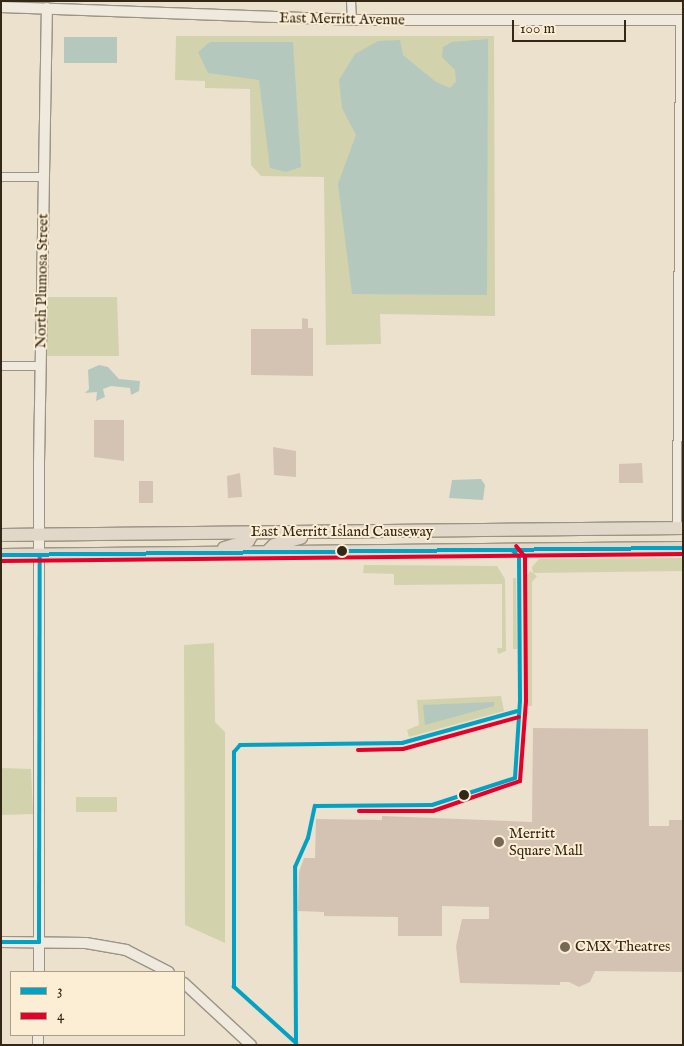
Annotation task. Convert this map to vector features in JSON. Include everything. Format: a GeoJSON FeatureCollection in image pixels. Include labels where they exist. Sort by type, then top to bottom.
{"type":"FeatureCollection","features":[{"type":"Feature","properties":{"kind":"main road","name":"East Merritt Island Causeway"},"geometry":{"type":"LineString","coordinates":[[1,535],[680,528]]}},
{"type":"Feature","properties":{"kind":"main road"},"geometry":{"type":"LineString","coordinates":[[628,548],[667,541],[680,528]]}},
{"type":"Feature","properties":{"kind":"main road"},"geometry":{"type":"LineString","coordinates":[[266,553],[274,545],[317,532]]}},
{"type":"Feature","properties":{"kind":"main road"},"geometry":{"type":"LineString","coordinates":[[197,554],[239,545],[253,533]]}},
{"type":"Feature","properties":{"kind":"main road","name":"East Merritt Island Causeway"},"geometry":{"type":"LineString","coordinates":[[1,555],[683,548]]}},
{"type":"Feature","properties":{"kind":"street"},"geometry":{"type":"LineString","coordinates":[[351,1],[352,20]]}},
{"type":"Feature","properties":{"kind":"street","name":"East Merritt Avenue"},"geometry":{"type":"LineString","coordinates":[[1,7],[47,4],[163,16],[352,20],[682,20]]}},
{"type":"Feature","properties":{"kind":"street","name":"North Plumosa Street"},"geometry":{"type":"LineString","coordinates":[[39,971],[40,366],[47,4]]}},
{"type":"Feature","properties":{"kind":"street"},"geometry":{"type":"LineString","coordinates":[[680,528],[682,20]]}},
{"type":"Feature","properties":{"kind":"street"},"geometry":{"type":"LineString","coordinates":[[1,177],[43,177]]}},
{"type":"Feature","properties":{"kind":"street"},"geometry":{"type":"LineString","coordinates":[[1,366],[40,366]]}},
{"type":"Feature","properties":{"kind":"street"},"geometry":{"type":"LineString","coordinates":[[1,942],[86,943],[126,950],[167,971]]}},
{"type":"Feature","properties":{"kind":"street"},"geometry":{"type":"LineString","coordinates":[[185,984],[251,1045]]}},
{"type":"Feature","properties":{"kind":"green space"},"geometry":{"type":"Polygon","coordinates":[[[176,36],[494,36],[495,316],[380,314],[381,344],[326,345],[324,177],[261,176],[251,165],[250,89],[205,88],[205,81],[175,80],[176,36]]]}},
{"type":"Feature","properties":{"kind":"green space"},"geometry":{"type":"Polygon","coordinates":[[[45,297],[117,297],[119,356],[45,356],[45,297]]]}},
{"type":"Feature","properties":{"kind":"green space"},"geometry":{"type":"Polygon","coordinates":[[[683,558],[683,571],[533,573],[532,567],[539,559],[683,558]]]}},
{"type":"Feature","properties":{"kind":"green space"},"geometry":{"type":"Polygon","coordinates":[[[364,565],[497,566],[505,579],[506,651],[498,654],[497,648],[502,648],[502,584],[394,585],[394,574],[363,573],[364,565]]]}},
{"type":"Feature","properties":{"kind":"green space"},"geometry":{"type":"Polygon","coordinates":[[[530,571],[537,576],[532,582],[532,706],[526,706],[524,581],[530,571]]]}},
{"type":"Feature","properties":{"kind":"green space"},"geometry":{"type":"Polygon","coordinates":[[[513,578],[516,578],[517,649],[513,649],[513,578]]]}},
{"type":"Feature","properties":{"kind":"green space"},"geometry":{"type":"Polygon","coordinates":[[[214,643],[215,722],[225,732],[225,943],[185,925],[184,645],[214,643]]]}},
{"type":"Feature","properties":{"kind":"green space"},"geometry":{"type":"Polygon","coordinates":[[[501,696],[504,711],[409,737],[407,730],[419,725],[417,700],[501,696]]]}},
{"type":"Feature","properties":{"kind":"green space"},"geometry":{"type":"Polygon","coordinates":[[[1,768],[31,769],[33,814],[1,815],[1,768]]]}},
{"type":"Feature","properties":{"kind":"green space"},"geometry":{"type":"Polygon","coordinates":[[[76,797],[117,797],[117,812],[76,812],[76,797]]]}},
{"type":"Feature","properties":{"kind":"shaded area"},"geometry":{"type":"Polygon","coordinates":[[[64,37],[117,37],[117,63],[64,63],[64,37]]]}},
{"type":"Feature","properties":{"kind":"shaded area"},"geometry":{"type":"Polygon","coordinates":[[[488,39],[487,295],[352,294],[338,184],[356,135],[342,108],[339,80],[355,54],[378,41],[400,40],[403,55],[436,82],[450,88],[456,82],[455,70],[442,57],[443,47],[452,42],[488,39]]]}},
{"type":"Feature","properties":{"kind":"shaded area"},"geometry":{"type":"Polygon","coordinates":[[[210,42],[293,42],[301,167],[286,172],[270,168],[259,80],[208,73],[198,52],[210,42]]]}},
{"type":"Feature","properties":{"kind":"shaded area"},"geometry":{"type":"Polygon","coordinates":[[[99,365],[108,367],[119,379],[140,381],[139,391],[131,395],[130,388],[111,386],[103,389],[105,397],[96,401],[97,392],[85,393],[89,389],[88,370],[99,365]]]}},
{"type":"Feature","properties":{"kind":"shaded area"},"geometry":{"type":"Polygon","coordinates":[[[481,479],[485,485],[483,500],[449,498],[452,480],[481,479]]]}},
{"type":"Feature","properties":{"kind":"shaded area"},"geometry":{"type":"Polygon","coordinates":[[[494,702],[494,706],[425,725],[423,705],[494,702]]]}},
{"type":"Feature","properties":{"kind":"building"},"geometry":{"type":"Polygon","coordinates":[[[302,318],[308,319],[308,328],[313,328],[313,376],[251,375],[251,329],[302,329],[302,318]]]}},
{"type":"Feature","properties":{"kind":"building"},"geometry":{"type":"Polygon","coordinates":[[[94,420],[124,420],[124,461],[94,457],[94,420]]]}},
{"type":"Feature","properties":{"kind":"building"},"geometry":{"type":"Polygon","coordinates":[[[273,447],[296,451],[296,477],[274,475],[273,447]]]}},
{"type":"Feature","properties":{"kind":"building"},"geometry":{"type":"Polygon","coordinates":[[[642,463],[643,483],[619,483],[619,464],[642,463]]]}},
{"type":"Feature","properties":{"kind":"building"},"geometry":{"type":"Polygon","coordinates":[[[240,473],[242,497],[228,498],[227,476],[240,473]]]}},
{"type":"Feature","properties":{"kind":"building"},"geometry":{"type":"Polygon","coordinates":[[[139,481],[153,481],[153,503],[139,503],[139,481]]]}},
{"type":"Feature","properties":{"kind":"building","name":"Merritt Square Mall"},"geometry":{"type":"Polygon","coordinates":[[[533,728],[648,729],[649,826],[669,826],[669,820],[683,820],[683,972],[595,971],[590,982],[579,987],[569,982],[560,982],[560,985],[460,983],[456,946],[462,919],[489,919],[489,907],[442,906],[442,936],[398,936],[398,917],[324,916],[324,912],[298,911],[299,872],[304,858],[315,858],[316,819],[382,820],[382,816],[532,822],[533,728]]]}},
{"type":"Feature","properties":{"kind":"transit line","name":"4"},"geometry":{"type":"LineString","coordinates":[[359,811],[433,811],[520,781],[526,701],[525,557],[516,546]]}},
{"type":"Feature","properties":{"kind":"transit line","name":"3"},"geometry":{"type":"LineString","coordinates":[[1,555],[683,548]]}},
{"type":"Feature","properties":{"kind":"transit line","name":"3"},"geometry":{"type":"LineString","coordinates":[[296,1043],[295,867],[308,838],[315,806],[432,805],[515,778],[520,701],[519,557],[512,550]]}},
{"type":"Feature","properties":{"kind":"transit line","name":"4"},"geometry":{"type":"LineString","coordinates":[[1,561],[683,554]]}},
{"type":"Feature","properties":{"kind":"transit line","name":"3"},"geometry":{"type":"LineString","coordinates":[[1,942],[39,942],[40,555]]}},
{"type":"Feature","properties":{"kind":"transit line","name":"3"},"geometry":{"type":"LineString","coordinates":[[296,1043],[234,987],[234,752],[240,745],[402,743],[517,711]]}},
{"type":"Feature","properties":{"kind":"transit line","name":"4"},"geometry":{"type":"LineString","coordinates":[[358,750],[403,749],[519,717]]}},
{"type":"Feature","properties":{"kind":"place","name":"Merritt Square Mall"},"geometry":{"type":"Point","coordinates":[499,842]}},
{"type":"Feature","properties":{"kind":"place","name":"CMX Theatres"},"geometry":{"type":"Point","coordinates":[565,947]}}]}
